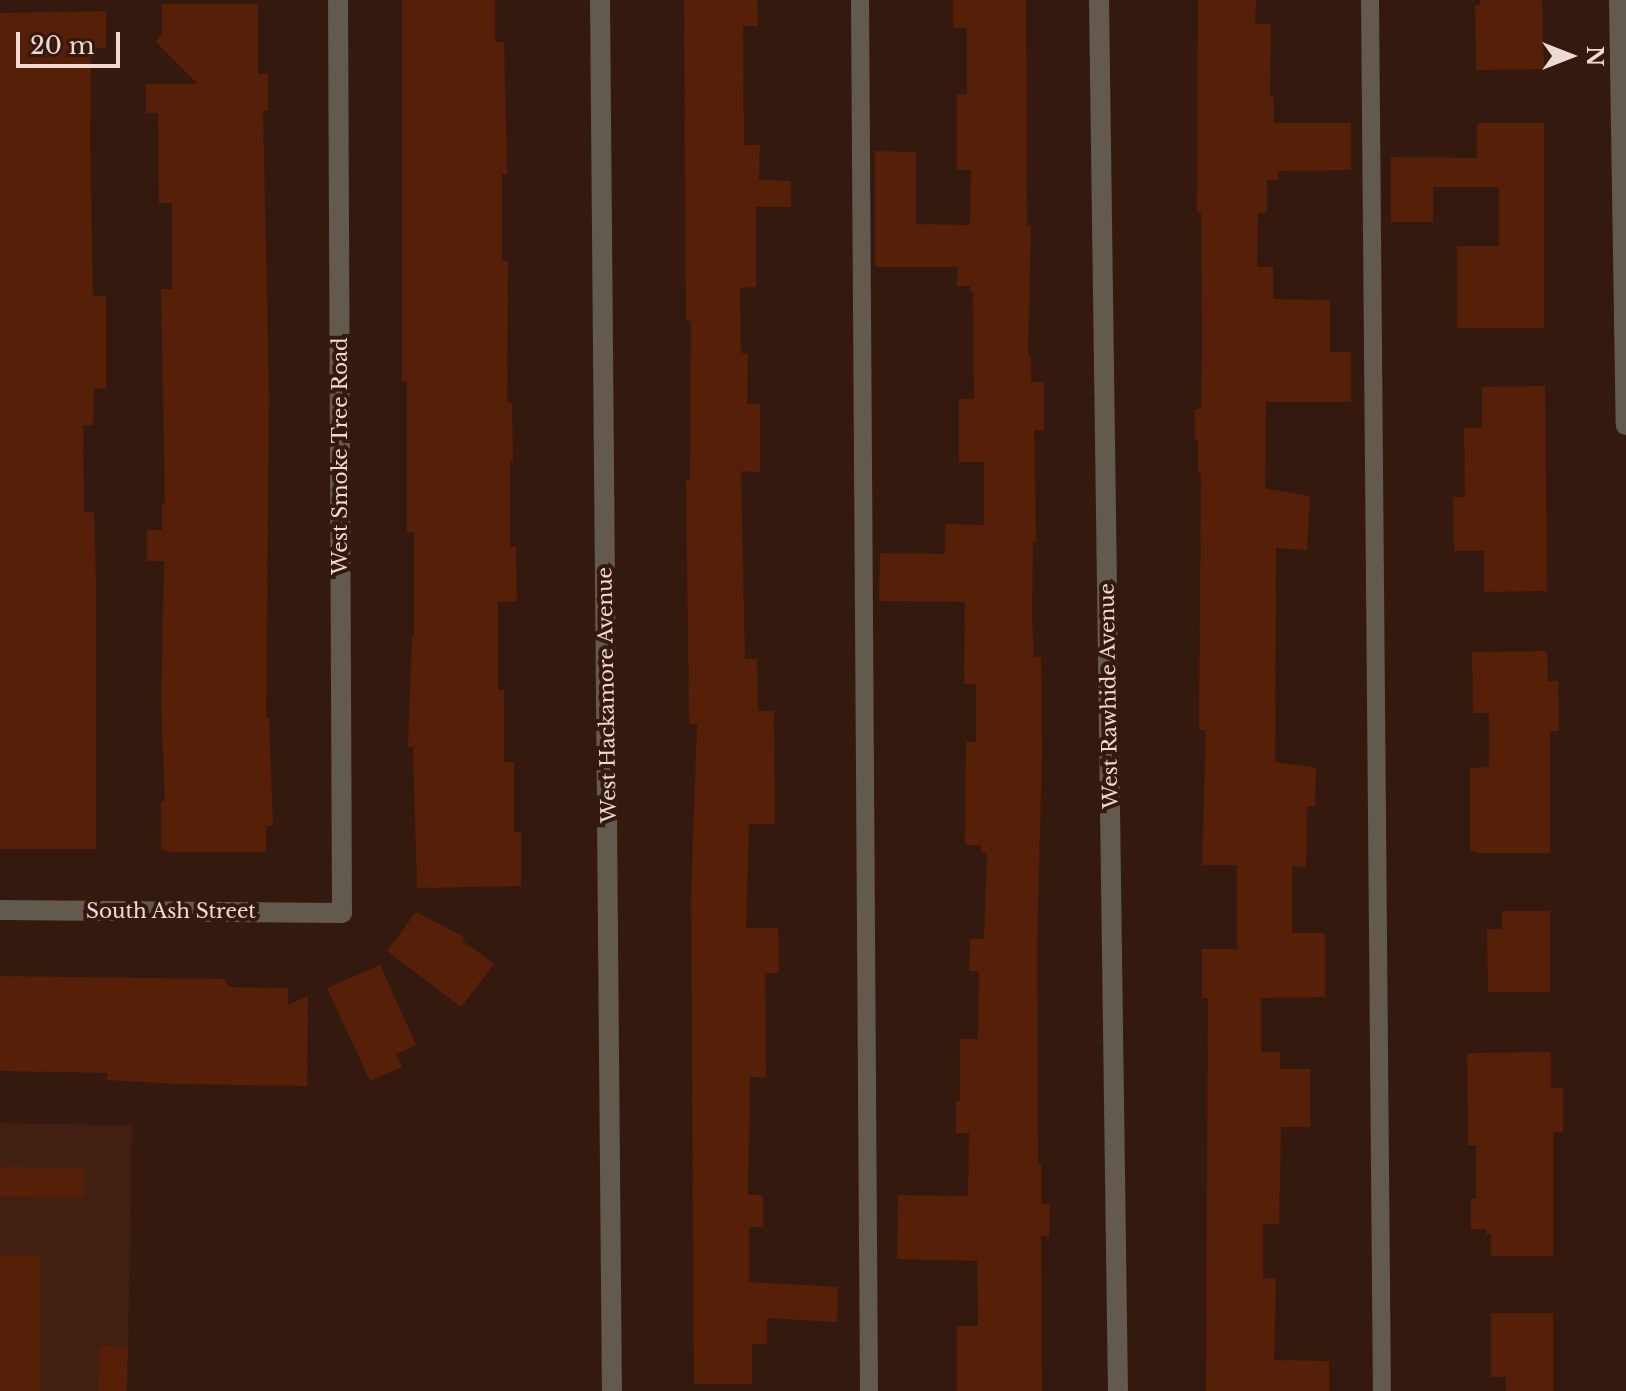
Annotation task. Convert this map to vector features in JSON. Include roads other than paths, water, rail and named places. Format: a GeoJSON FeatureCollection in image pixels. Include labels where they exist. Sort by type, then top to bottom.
{"type":"FeatureCollection","features":[{"type":"Feature","properties":{"kind":"street","name":"West Smoke Tree Road"},"geometry":{"type":"LineString","coordinates":[[338,0],[342,913]]}},
{"type":"Feature","properties":{"kind":"street","name":"West Hackamore Avenue"},"geometry":{"type":"LineString","coordinates":[[600,0],[612,1391]]}},
{"type":"Feature","properties":{"kind":"street","name":"West Rawhide Avenue"},"geometry":{"type":"LineString","coordinates":[[1099,0],[1118,1391]]}},
{"type":"Feature","properties":{"kind":"street"},"geometry":{"type":"LineString","coordinates":[[1619,0],[1626,425]]}},
{"type":"Feature","properties":{"kind":"street","name":"South Ash Street"},"geometry":{"type":"LineString","coordinates":[[0,910],[342,913]]}},
{"type":"Feature","properties":{"kind":"lane"},"geometry":{"type":"LineString","coordinates":[[860,0],[869,1391]]}},
{"type":"Feature","properties":{"kind":"lane"},"geometry":{"type":"LineString","coordinates":[[1370,0],[1382,1391]]}}]}
